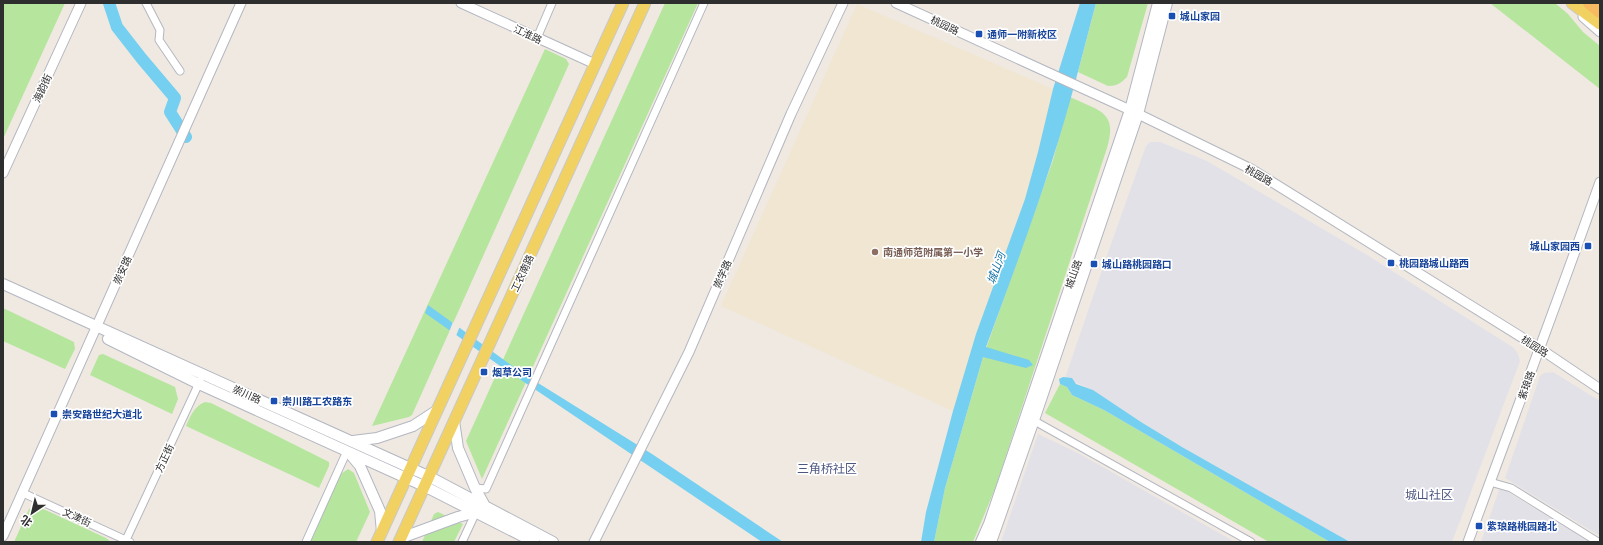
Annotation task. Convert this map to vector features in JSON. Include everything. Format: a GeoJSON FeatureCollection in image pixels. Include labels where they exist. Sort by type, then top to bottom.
{"type":"FeatureCollection","features":[{"type":"Feature","properties":{"kind":"highway"},"geometry":{"type":"LineString","coordinates":[[1589,3],[1600,12]]}},
{"type":"Feature","properties":{"kind":"highway"},"geometry":{"type":"LineString","coordinates":[[1595,3],[1600,7]]}},
{"type":"Feature","properties":{"kind":"main road","name":"工农南路"},"geometry":{"type":"LineString","coordinates":[[380,537],[436,411],[623,3]]}},
{"type":"Feature","properties":{"kind":"main road","name":"工农南路"},"geometry":{"type":"LineString","coordinates":[[400,540],[645,3]]}},
{"type":"Feature","properties":{"kind":"main road","name":"城山路"},"geometry":{"type":"LineString","coordinates":[[1134,112],[1158,3]]}},
{"type":"Feature","properties":{"kind":"main road","name":"城山路"},"geometry":{"type":"LineString","coordinates":[[981,542],[1029,418],[1134,112],[1167,3]]}},
{"type":"Feature","properties":{"kind":"main road"},"geometry":{"type":"LineString","coordinates":[[1571,3],[1600,24]]}},
{"type":"Feature","properties":{"kind":"main road","name":"崇川路"},"geometry":{"type":"LineString","coordinates":[[3,284],[347,450],[409,473]]}},
{"type":"Feature","properties":{"kind":"main road","name":"崇川路"},"geometry":{"type":"LineString","coordinates":[[3,290],[96,330]]}},
{"type":"Feature","properties":{"kind":"main road","name":"崇川路"},"geometry":{"type":"LineString","coordinates":[[201,379],[352,441],[409,473],[486,508],[553,542]]}},
{"type":"Feature","properties":{"kind":"main road"},"geometry":{"type":"LineString","coordinates":[[352,441],[377,438],[413,426],[436,411]]}},
{"type":"Feature","properties":{"kind":"main road","name":"城山路"},"geometry":{"type":"LineString","coordinates":[[991,542],[1029,418]]}},
{"type":"Feature","properties":{"kind":"main road"},"geometry":{"type":"LineString","coordinates":[[454,421],[458,448],[475,488],[486,508]]}},
{"type":"Feature","properties":{"kind":"main road"},"geometry":{"type":"LineString","coordinates":[[347,450],[360,466],[380,511],[380,537]]}},
{"type":"Feature","properties":{"kind":"main road","name":"崇川路"},"geometry":{"type":"LineString","coordinates":[[426,481],[476,512],[534,542]]}},
{"type":"Feature","properties":{"kind":"main road"},"geometry":{"type":"LineString","coordinates":[[400,540],[458,517],[476,512]]}},
{"type":"Feature","properties":{"kind":"street","name":"海韵街"},"geometry":{"type":"LineString","coordinates":[[3,172],[81,3]]}},
{"type":"Feature","properties":{"kind":"street"},"geometry":{"type":"LineString","coordinates":[[146,3],[160,30],[159,40],[180,71]]}},
{"type":"Feature","properties":{"kind":"street","name":"崇安路"},"geometry":{"type":"LineString","coordinates":[[3,536],[241,3]]}},
{"type":"Feature","properties":{"kind":"street","name":"江淮路"},"geometry":{"type":"LineString","coordinates":[[461,3],[595,64]]}},
{"type":"Feature","properties":{"kind":"street"},"geometry":{"type":"LineString","coordinates":[[537,38],[552,3]]}},
{"type":"Feature","properties":{"kind":"street"},"geometry":{"type":"LineString","coordinates":[[475,488],[486,489],[704,3]]}},
{"type":"Feature","properties":{"kind":"street","name":"崇学路"},"geometry":{"type":"LineString","coordinates":[[594,542],[689,352],[791,114],[844,3]]}},
{"type":"Feature","properties":{"kind":"street","name":"桃园路"},"geometry":{"type":"LineString","coordinates":[[896,3],[1134,112],[1252,169],[1539,348],[1600,389]]}},
{"type":"Feature","properties":{"kind":"street"},"geometry":{"type":"LineString","coordinates":[[1571,3],[1600,32]]}},
{"type":"Feature","properties":{"kind":"street","name":"紫琅路"},"geometry":{"type":"LineString","coordinates":[[1468,542],[1539,348],[1556,306],[1600,182]]}},
{"type":"Feature","properties":{"kind":"street","name":"方正街"},"geometry":{"type":"LineString","coordinates":[[128,541],[201,379]]}},
{"type":"Feature","properties":{"kind":"street"},"geometry":{"type":"LineString","coordinates":[[1029,418],[1251,542]]}},
{"type":"Feature","properties":{"kind":"street"},"geometry":{"type":"LineString","coordinates":[[306,542],[347,450]]}},
{"type":"Feature","properties":{"kind":"street"},"geometry":{"type":"LineString","coordinates":[[1490,482],[1511,488],[1598,542]]}},
{"type":"Feature","properties":{"kind":"street","name":"文津街"},"geometry":{"type":"LineString","coordinates":[[23,493],[128,541]]}},
{"type":"Feature","properties":{"kind":"street"},"geometry":{"type":"LineString","coordinates":[[462,542],[476,512]]}},
{"type":"Feature","properties":{"kind":"shaded area","name":"南通师范附属第一小学"},"geometry":{"type":"Polygon","coordinates":[[[857,4],[1053,89],[1025,199],[976,334],[953,411],[721,306],[857,4]]]}},
{"type":"Feature","properties":{"kind":"shaded area"},"geometry":{"type":"Polygon","coordinates":[[[1150,142],[1160,142],[1207,161],[1367,255],[1514,348],[1520,361],[1452,542],[1350,542],[1182,447],[1093,390],[1065,378],[1146,146],[1150,142]]]}},
{"type":"Feature","properties":{"kind":"shaded area"},"geometry":{"type":"Polygon","coordinates":[[[1553,372],[1600,401],[1600,536],[1505,478],[1540,376],[1544,373],[1553,372]]]}},
{"type":"Feature","properties":{"kind":"shaded area"},"geometry":{"type":"Polygon","coordinates":[[[1038,434],[1078,453],[1235,542],[1001,542],[1038,434]]]}},
{"type":"Feature","properties":{"kind":"shaded area"},"geometry":{"type":"Polygon","coordinates":[[[1503,489],[1589,542],[1481,542],[1499,490],[1503,489]]]}},
{"type":"Feature","properties":{"kind":"green space"},"geometry":{"type":"Polygon","coordinates":[[[3,3],[65,3],[3,139],[3,3]]]}},
{"type":"Feature","properties":{"kind":"green space"},"geometry":{"type":"Polygon","coordinates":[[[665,3],[698,3],[482,479],[466,441],[665,3]]]}},
{"type":"Feature","properties":{"kind":"green space"},"geometry":{"type":"Polygon","coordinates":[[[1096,3],[1148,3],[1127,77],[1116,85],[1108,86],[1078,72],[1096,3]]]}},
{"type":"Feature","properties":{"kind":"green space"},"geometry":{"type":"Polygon","coordinates":[[[1490,3],[1555,3],[1568,14],[1583,32],[1600,46],[1600,89],[1490,3]]]}},
{"type":"Feature","properties":{"kind":"green space"},"geometry":{"type":"Polygon","coordinates":[[[545,49],[566,59],[569,64],[412,415],[372,426],[545,49]]]}},
{"type":"Feature","properties":{"kind":"green space"},"geometry":{"type":"Polygon","coordinates":[[[1070,97],[1104,114],[1108,119],[1110,136],[1107,148],[996,486],[973,542],[934,542],[945,488],[983,357],[1053,160],[1070,97]]]}},
{"type":"Feature","properties":{"kind":"green space"},"geometry":{"type":"Polygon","coordinates":[[[3,308],[74,342],[75,349],[65,369],[3,341],[3,308]]]}},
{"type":"Feature","properties":{"kind":"green space"},"geometry":{"type":"Polygon","coordinates":[[[103,354],[175,387],[178,399],[172,414],[90,375],[99,355],[103,354]]]}},
{"type":"Feature","properties":{"kind":"green space"},"geometry":{"type":"Polygon","coordinates":[[[1060,384],[1067,387],[1072,395],[1104,410],[1330,542],[1269,542],[1045,413],[1060,384]]]}},
{"type":"Feature","properties":{"kind":"green space"},"geometry":{"type":"Polygon","coordinates":[[[205,402],[211,403],[329,462],[329,466],[319,488],[186,426],[195,409],[205,402]]]}},
{"type":"Feature","properties":{"kind":"green space"},"geometry":{"type":"Polygon","coordinates":[[[348,469],[354,473],[370,512],[356,542],[310,542],[341,474],[348,469]]]}},
{"type":"Feature","properties":{"kind":"green space"},"geometry":{"type":"Polygon","coordinates":[[[39,507],[106,538],[111,542],[14,542],[29,509],[39,507]]]}},
{"type":"Feature","properties":{"kind":"green space"},"geometry":{"type":"Polygon","coordinates":[[[438,512],[463,524],[454,542],[422,542],[434,514],[438,512]]]}},
{"type":"Feature","properties":{"kind":"water"},"geometry":{"type":"Polygon","coordinates":[[[1080,3],[1096,3],[1075,82],[1044,184],[986,347],[1029,360],[1033,365],[1026,368],[983,357],[945,488],[934,542],[921,542],[926,512],[953,411],[976,334],[1025,199],[1053,89],[1080,3]]]}},
{"type":"Feature","properties":{"kind":"water"},"geometry":{"type":"Polygon","coordinates":[[[428,305],[522,373],[652,454],[783,542],[762,542],[503,368],[425,313],[428,305]]]}},
{"type":"Feature","properties":{"kind":"water"},"geometry":{"type":"Polygon","coordinates":[[[1063,377],[1072,378],[1076,384],[1093,390],[1182,447],[1350,542],[1330,542],[1104,410],[1072,395],[1067,387],[1060,384],[1059,379],[1063,377]]]}},
{"type":"Feature","properties":{"kind":"pier"},"geometry":{"type":"Polygon","coordinates":[[[453,322],[460,326],[456,336],[449,332],[453,322]]]}},
{"type":"Feature","properties":{"kind":"waterway"},"geometry":{"type":"LineString","coordinates":[[109,3],[117,27],[175,98],[170,112],[186,137]]}},
{"type":"Feature","properties":{"kind":"place","name":"城山家园"},"geometry":{"type":"Point","coordinates":[1172,16]}},
{"type":"Feature","properties":{"kind":"place","name":"通师一附新校区"},"geometry":{"type":"Point","coordinates":[979,34]}},
{"type":"Feature","properties":{"kind":"place","name":"城山家园西"},"geometry":{"type":"Point","coordinates":[1588,246]}},
{"type":"Feature","properties":{"kind":"place","name":"南通师范附属第一小学"},"geometry":{"type":"Point","coordinates":[875,252]}},
{"type":"Feature","properties":{"kind":"place","name":"桃园路城山路西"},"geometry":{"type":"Point","coordinates":[1391,263]}},
{"type":"Feature","properties":{"kind":"place","name":"城山路桃园路口"},"geometry":{"type":"Point","coordinates":[1094,264]}},
{"type":"Feature","properties":{"kind":"place","name":"烟草公司"},"geometry":{"type":"Point","coordinates":[484,372]}},
{"type":"Feature","properties":{"kind":"place","name":"崇川路工农路东"},"geometry":{"type":"Point","coordinates":[274,401]}},
{"type":"Feature","properties":{"kind":"place","name":"崇安路世纪大道北"},"geometry":{"type":"Point","coordinates":[54,414]}},
{"type":"Feature","properties":{"kind":"place","name":"紫琅路桃园路北"},"geometry":{"type":"Point","coordinates":[1479,526]}},
{"type":"Feature","properties":{"kind":"district","name":"三角桥社区"},"geometry":{"type":"Point","coordinates":[827,469]}},
{"type":"Feature","properties":{"kind":"district","name":"城山社区"},"geometry":{"type":"Point","coordinates":[1429,495]}},
{"type":"Feature","properties":{"kind":"water label","name":"城山河"},"geometry":{"type":"Point","coordinates":[996,268]}}]}
